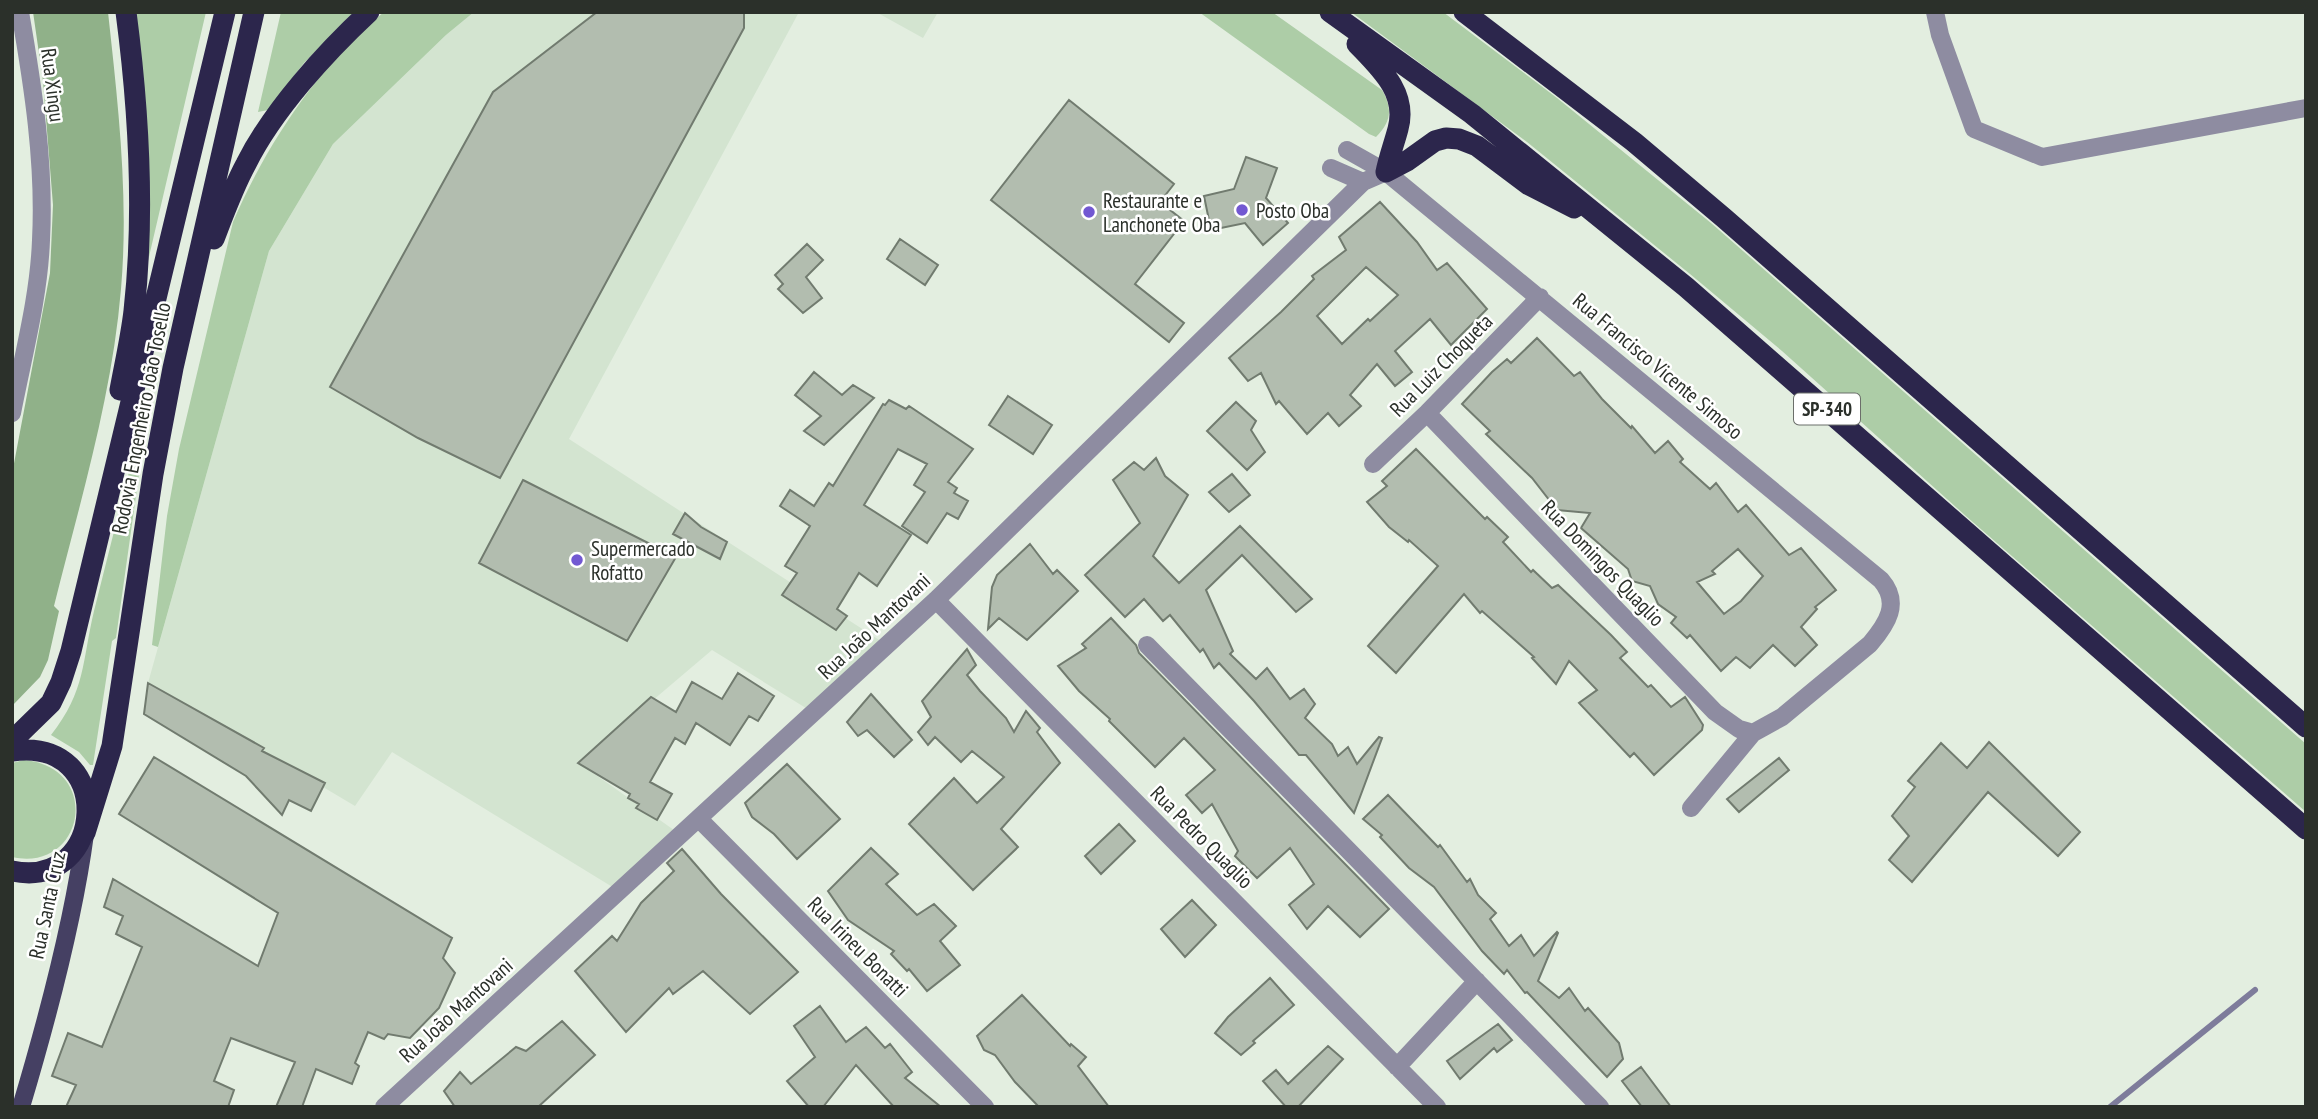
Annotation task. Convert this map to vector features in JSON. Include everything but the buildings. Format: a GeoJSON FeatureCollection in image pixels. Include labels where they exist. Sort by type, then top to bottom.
{"type":"FeatureCollection","features":[{"type":"Feature","properties":{"kind":"highway"},"geometry":{"type":"LineString","coordinates":[[88,579],[134,311],[139,166],[137,112],[126,12]]}},
{"type":"Feature","properties":{"kind":"highway","name":"Rodovia Engenheiro João Tosello"},"geometry":{"type":"LineString","coordinates":[[12,741],[51,703],[61,682],[225,12]]}},
{"type":"Feature","properties":{"kind":"highway","name":"Rodovia Engenheiro João Tosello"},"geometry":{"type":"LineString","coordinates":[[12,871],[43,871],[61,863],[75,850],[85,833],[112,746],[153,474],[173,368],[254,12]]}},
{"type":"Feature","properties":{"kind":"highway"},"geometry":{"type":"LineString","coordinates":[[173,368],[211,246],[247,161],[307,78],[339,40],[369,12]]}},
{"type":"Feature","properties":{"kind":"highway"},"geometry":{"type":"LineString","coordinates":[[1328,12],[1389,77],[1395,91],[1400,107],[1398,128],[1386,172]]}},
{"type":"Feature","properties":{"kind":"highway","name":"SP-340"},"geometry":{"type":"LineString","coordinates":[[1328,12],[1472,114],[1613,227],[1785,372],[2306,829]]}},
{"type":"Feature","properties":{"kind":"highway"},"geometry":{"type":"LineString","coordinates":[[1464,12],[1634,142],[1724,218],[2306,727]]}},
{"type":"Feature","properties":{"kind":"highway"},"geometry":{"type":"LineString","coordinates":[[1386,172],[1435,141],[1459,139],[1477,146],[1529,185],[1613,227]]}},
{"type":"Feature","properties":{"kind":"highway"},"geometry":{"type":"LineString","coordinates":[[12,751],[44,751],[72,768],[87,797],[89,813],[85,833]]}},
{"type":"Feature","properties":{"kind":"main road","name":"Rua Santa Cruz"},"geometry":{"type":"LineString","coordinates":[[21,1107],[79,880],[85,833]]}},
{"type":"Feature","properties":{"kind":"street","name":"Rua Xingu"},"geometry":{"type":"LineString","coordinates":[[12,413],[32,313],[41,241],[40,167],[29,61],[20,12]]}},
{"type":"Feature","properties":{"kind":"street"},"geometry":{"type":"LineString","coordinates":[[1935,12],[1940,35],[1974,129],[2042,157],[2306,108]]}},
{"type":"Feature","properties":{"kind":"street","name":"Rua Francisco Vicente Simoso"},"geometry":{"type":"LineString","coordinates":[[1347,150],[1386,172],[1540,297],[1881,580],[1889,591],[1892,602],[1887,623],[1870,644],[1782,717],[1753,733]]}},
{"type":"Feature","properties":{"kind":"street"},"geometry":{"type":"LineString","coordinates":[[1331,168],[1363,182]]}},
{"type":"Feature","properties":{"kind":"street","name":"Rua João Mantovani"},"geometry":{"type":"LineString","coordinates":[[387,1106],[936,600],[1363,182],[1386,172]]}},
{"type":"Feature","properties":{"kind":"street","name":"Rua Luiz Choqueta"},"geometry":{"type":"LineString","coordinates":[[1373,464],[1427,414],[1540,297]]}},
{"type":"Feature","properties":{"kind":"street","name":"Rua Domingos Quaglio"},"geometry":{"type":"LineString","coordinates":[[1427,414],[1716,712],[1739,729],[1753,733]]}},
{"type":"Feature","properties":{"kind":"street","name":"Rua Pedro Quaglio"},"geometry":{"type":"LineString","coordinates":[[936,600],[1437,1107]]}},
{"type":"Feature","properties":{"kind":"street"},"geometry":{"type":"LineString","coordinates":[[1147,645],[1600,1107]]}},
{"type":"Feature","properties":{"kind":"street"},"geometry":{"type":"LineString","coordinates":[[1691,808],[1753,733]]}},
{"type":"Feature","properties":{"kind":"street","name":"Rua Irineu Bonatti"},"geometry":{"type":"LineString","coordinates":[[699,819],[985,1107]]}},
{"type":"Feature","properties":{"kind":"street"},"geometry":{"type":"LineString","coordinates":[[1397,1066],[1477,981]]}},
{"type":"Feature","properties":{"kind":"shaded area"},"geometry":{"type":"Polygon","coordinates":[[[474,12],[799,12],[569,439],[887,645],[814,713],[712,650],[579,763],[681,835],[619,891],[392,752],[355,806],[148,683],[269,251],[333,144],[446,35],[474,12]]]}},
{"type":"Feature","properties":{"kind":"shaded area"},"geometry":{"type":"Polygon","coordinates":[[[876,12],[938,12],[923,38],[876,12]]]}},
{"type":"Feature","properties":{"kind":"green space"},"geometry":{"type":"Polygon","coordinates":[[[33,12],[108,12],[121,150],[123,254],[117,329],[103,409],[54,606],[59,611],[48,660],[40,677],[12,706],[12,474],[50,273],[53,205],[43,81],[33,12]]]}},
{"type":"Feature","properties":{"kind":"green space"},"geometry":{"type":"Polygon","coordinates":[[[136,12],[206,12],[148,261],[136,12]]]}},
{"type":"Feature","properties":{"kind":"green space"},"geometry":{"type":"Polygon","coordinates":[[[281,12],[354,12],[304,63],[268,110],[258,112],[281,12]]]}},
{"type":"Feature","properties":{"kind":"green space"},"geometry":{"type":"Polygon","coordinates":[[[384,12],[474,12],[446,35],[333,144],[269,251],[158,647],[152,645],[167,516],[179,449],[233,222],[261,164],[296,108],[338,56],[384,12]]]}},
{"type":"Feature","properties":{"kind":"green space"},"geometry":{"type":"Polygon","coordinates":[[[1199,12],[1272,12],[1382,90],[1389,109],[1385,126],[1376,137],[1369,134],[1199,12]]]}},
{"type":"Feature","properties":{"kind":"green space"},"geometry":{"type":"Polygon","coordinates":[[[1351,12],[1443,12],[1557,98],[1711,223],[2306,744],[2306,812],[1967,517],[1782,351],[1527,142],[1351,12]]]}},
{"type":"Feature","properties":{"kind":"green space"},"geometry":{"type":"Polygon","coordinates":[[[136,444],[143,446],[116,638],[112,641],[93,765],[90,765],[79,752],[51,735],[77,690],[136,444]]]}},
{"type":"Feature","properties":{"kind":"green space"},"geometry":{"type":"Polygon","coordinates":[[[24,760],[49,767],[66,780],[74,798],[75,817],[69,835],[56,850],[37,858],[12,857],[12,763],[24,760]]]}},
{"type":"Feature","properties":{"kind":"waterway"},"geometry":{"type":"LineString","coordinates":[[2110,1107],[2255,990]]}},
{"type":"Feature","properties":{"kind":"place","name":"Posto Oba"},"geometry":{"type":"Point","coordinates":[1242,210]}},
{"type":"Feature","properties":{"kind":"place","name":"Restaurante e Lanchonete Oba"},"geometry":{"type":"Point","coordinates":[1089,212]}},
{"type":"Feature","properties":{"kind":"place","name":"Supermercado Rofatto"},"geometry":{"type":"Point","coordinates":[577,560]}}]}
